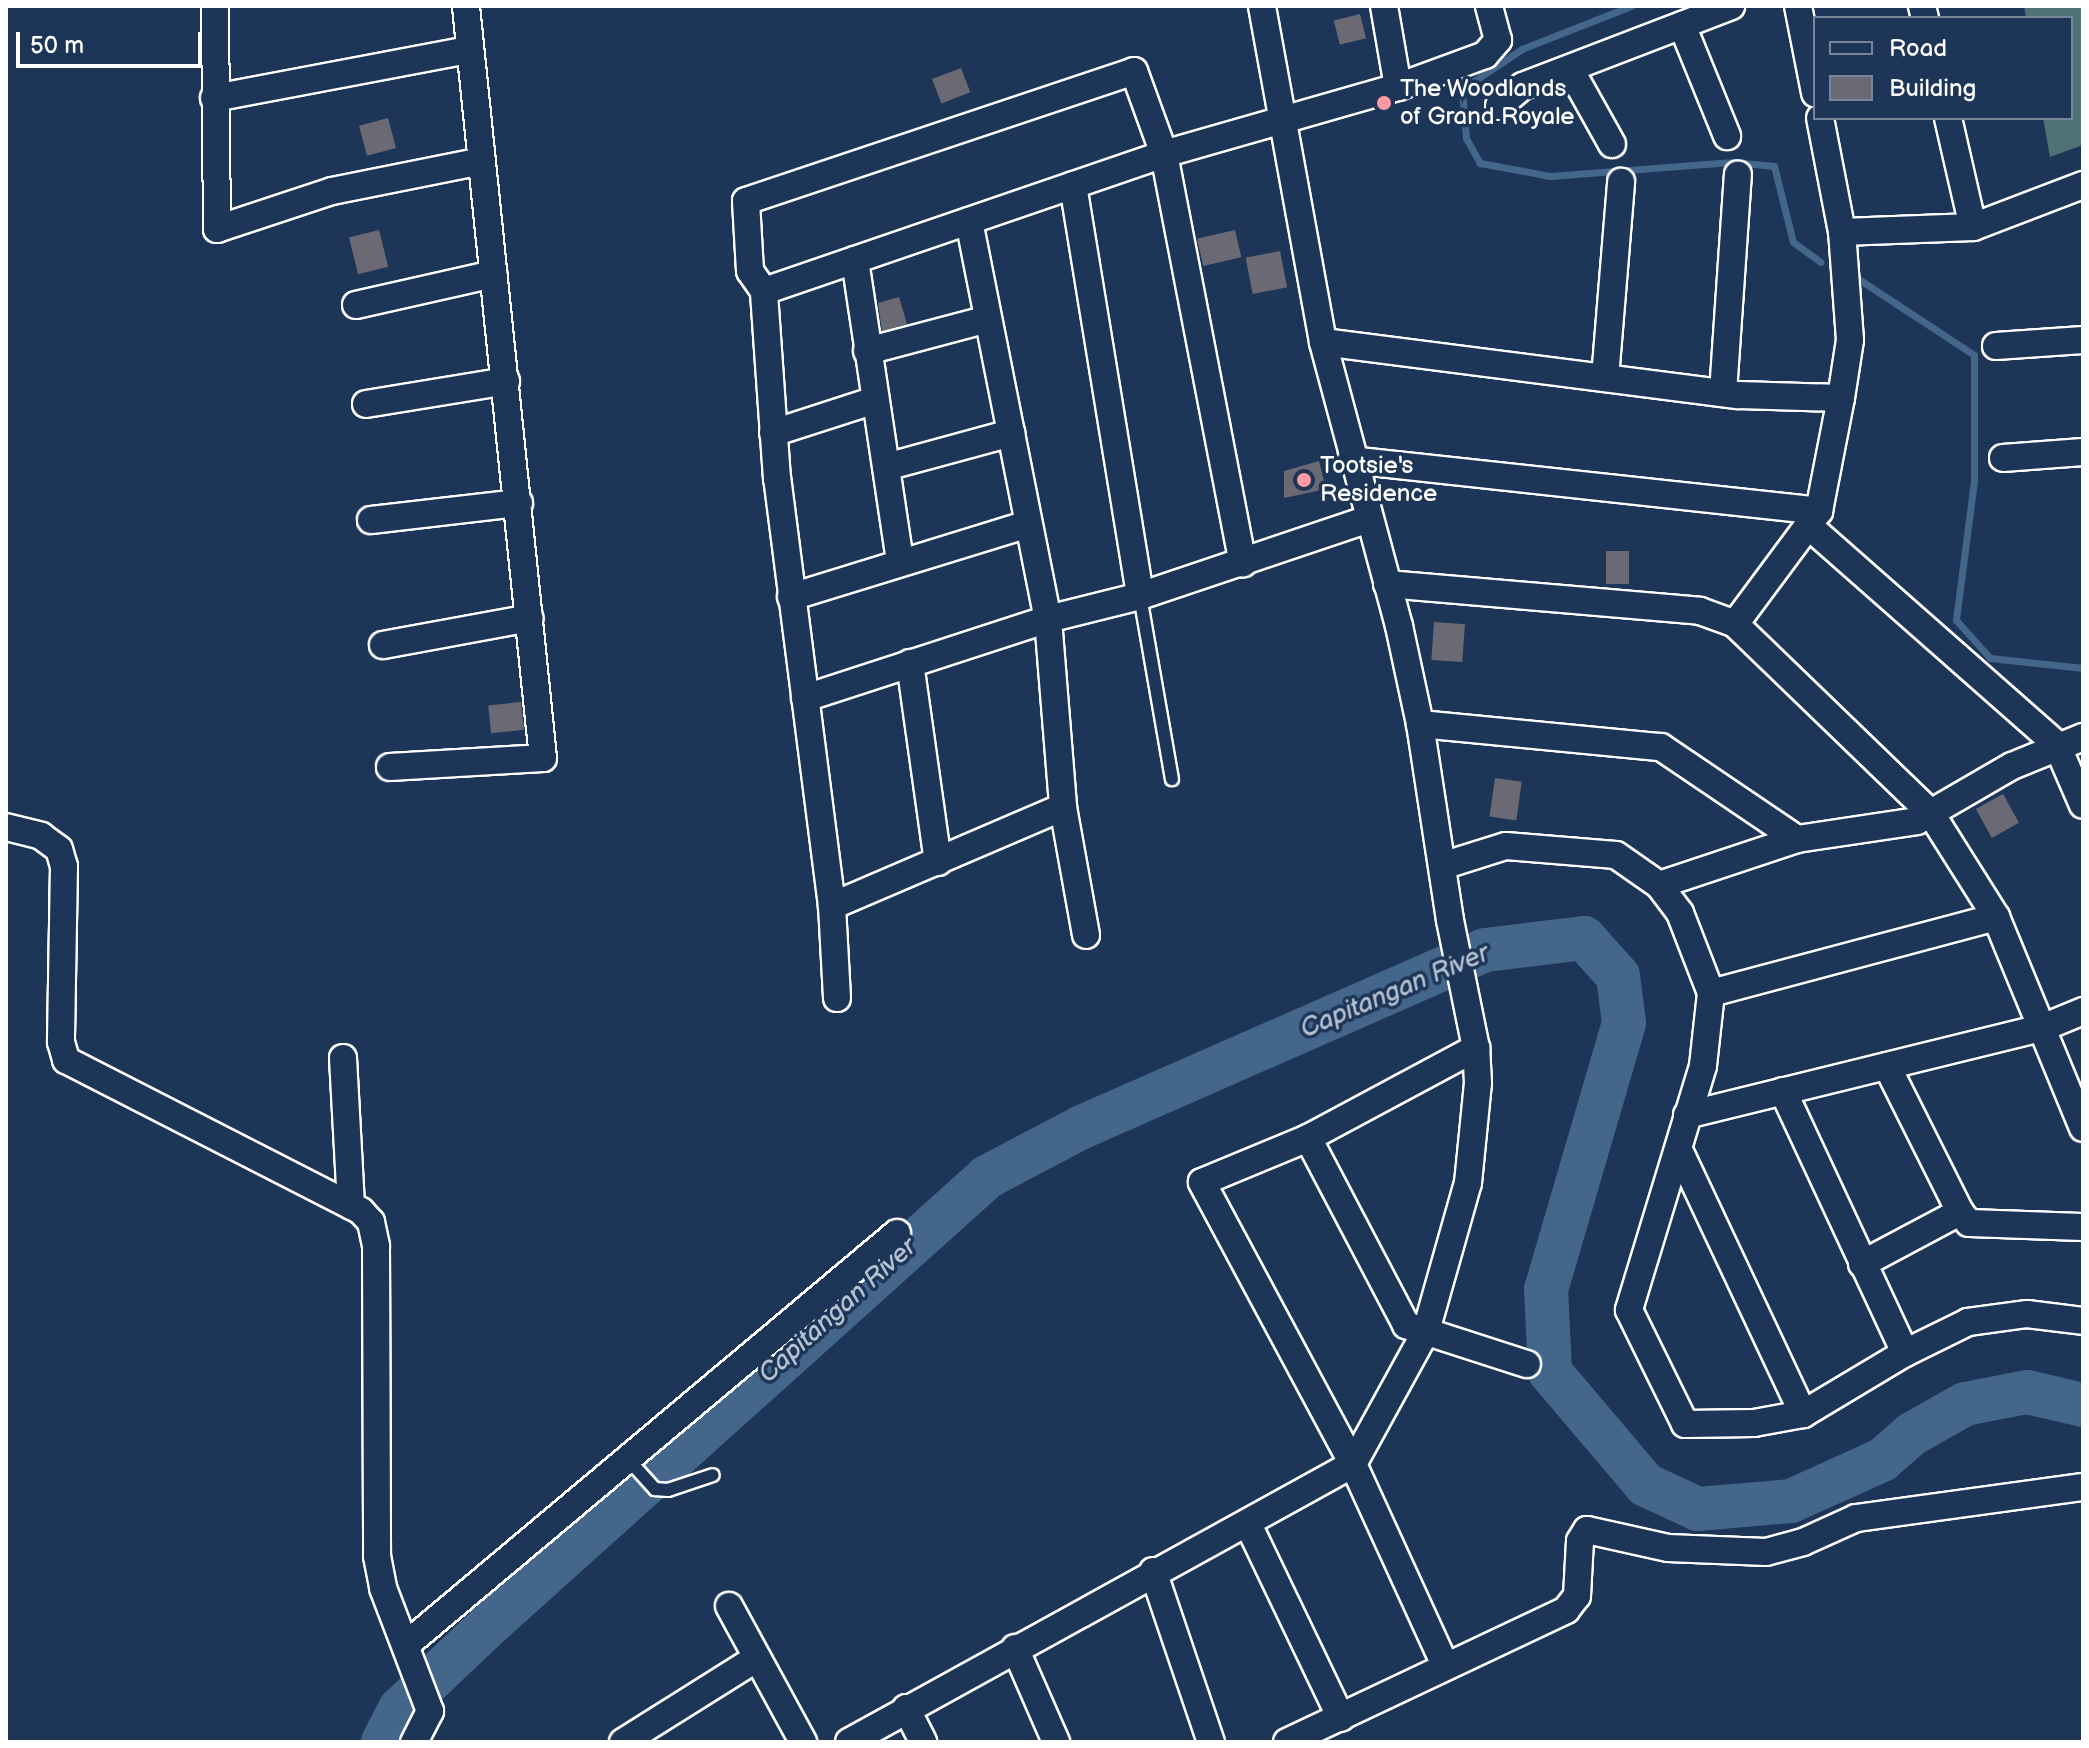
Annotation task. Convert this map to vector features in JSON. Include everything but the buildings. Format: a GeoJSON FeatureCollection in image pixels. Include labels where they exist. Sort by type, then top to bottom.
{"type":"FeatureCollection","features":[{"type":"Feature","properties":{"kind":"street"},"geometry":{"type":"LineString","coordinates":[[215,6],[217,229],[332,191],[482,161]]}},
{"type":"Feature","properties":{"kind":"street"},"geometry":{"type":"LineString","coordinates":[[390,767],[543,758],[466,6]]}},
{"type":"Feature","properties":{"kind":"street"},"geometry":{"type":"LineString","coordinates":[[849,1742],[1153,1571],[1248,1524],[1353,1464],[1426,1331],[1468,1183],[1478,1083],[1476,1048],[1450,920],[1420,724],[1387,584],[1351,460],[1323,342],[1262,6]]}},
{"type":"Feature","properties":{"kind":"street"},"geometry":{"type":"LineString","coordinates":[[1384,6],[1398,87]]}},
{"type":"Feature","properties":{"kind":"street"},"geometry":{"type":"LineString","coordinates":[[764,291],[1164,154],[1280,117],[1398,87],[1485,55],[1498,40],[1489,6]]}},
{"type":"Feature","properties":{"kind":"street"},"geometry":{"type":"LineString","coordinates":[[1499,106],[1523,86],[1731,6]]}},
{"type":"Feature","properties":{"kind":"street"},"geometry":{"type":"LineString","coordinates":[[1798,6],[1813,83]]}},
{"type":"Feature","properties":{"kind":"street"},"geometry":{"type":"LineString","coordinates":[[1682,25],[1727,136]]}},
{"type":"Feature","properties":{"kind":"street"},"geometry":{"type":"LineString","coordinates":[[214,98],[469,50]]}},
{"type":"Feature","properties":{"kind":"street"},"geometry":{"type":"LineString","coordinates":[[1570,69],[1612,144]]}},
{"type":"Feature","properties":{"kind":"street"},"geometry":{"type":"LineString","coordinates":[[837,998],[832,906],[791,597],[773,433],[764,291],[750,271],[746,201],[1134,71],[1164,154],[1243,563]]}},
{"type":"Feature","properties":{"kind":"street"},"geometry":{"type":"LineString","coordinates":[[1735,624],[1814,518],[1841,398],[1850,340],[1842,232],[1820,120]]}},
{"type":"Feature","properties":{"kind":"street"},"geometry":{"type":"LineString","coordinates":[[1948,120],[1973,227]]}},
{"type":"Feature","properties":{"kind":"street"},"geometry":{"type":"LineString","coordinates":[[1723,393],[1738,175]]}},
{"type":"Feature","properties":{"kind":"street"},"geometry":{"type":"LineString","coordinates":[[1605,378],[1621,182]]}},
{"type":"Feature","properties":{"kind":"street"},"geometry":{"type":"LineString","coordinates":[[1073,185],[1140,596]]}},
{"type":"Feature","properties":{"kind":"street"},"geometry":{"type":"LineString","coordinates":[[1842,232],[1973,227],[2083,185]]}},
{"type":"Feature","properties":{"kind":"street"},"geometry":{"type":"LineString","coordinates":[[969,221],[1048,619],[1063,807],[1086,935]]}},
{"type":"Feature","properties":{"kind":"street"},"geometry":{"type":"LineString","coordinates":[[855,260],[900,562]]}},
{"type":"Feature","properties":{"kind":"street"},"geometry":{"type":"LineString","coordinates":[[356,305],[494,274]]}},
{"type":"Feature","properties":{"kind":"street"},"geometry":{"type":"LineString","coordinates":[[867,351],[988,319]]}},
{"type":"Feature","properties":{"kind":"street"},"geometry":{"type":"LineString","coordinates":[[1996,346],[2083,340]]}},
{"type":"Feature","properties":{"kind":"street"},"geometry":{"type":"LineString","coordinates":[[1323,342],[1723,393],[1841,398]]}},
{"type":"Feature","properties":{"kind":"street"},"geometry":{"type":"LineString","coordinates":[[366,404],[506,381]]}},
{"type":"Feature","properties":{"kind":"street"},"geometry":{"type":"LineString","coordinates":[[773,433],[875,400]]}},
{"type":"Feature","properties":{"kind":"street"},"geometry":{"type":"LineString","coordinates":[[886,467],[1011,433]]}},
{"type":"Feature","properties":{"kind":"street"},"geometry":{"type":"LineString","coordinates":[[2003,458],[2083,452]]}},
{"type":"Feature","properties":{"kind":"street"},"geometry":{"type":"LineString","coordinates":[[1351,460],[1814,518],[2057,745],[2083,805]]}},
{"type":"Feature","properties":{"kind":"street"},"geometry":{"type":"LineString","coordinates":[[371,520],[519,503]]}},
{"type":"Feature","properties":{"kind":"street"},"geometry":{"type":"LineString","coordinates":[[805,698],[1048,619],[1140,596],[1369,519]]}},
{"type":"Feature","properties":{"kind":"street"},"geometry":{"type":"LineString","coordinates":[[791,597],[1028,524]]}},
{"type":"Feature","properties":{"kind":"street"},"geometry":{"type":"LineString","coordinates":[[1387,584],[1700,611],[1735,624],[1930,812],[1996,917],[2083,1128]]}},
{"type":"Feature","properties":{"kind":"street"},"geometry":{"type":"LineString","coordinates":[[383,645],[530,618]]}},
{"type":"Feature","properties":{"kind":"street"},"geometry":{"type":"LineString","coordinates":[[910,663],[938,862]]}},
{"type":"Feature","properties":{"kind":"street"},"geometry":{"type":"LineString","coordinates":[[1420,724],[1661,747],[1797,839]]}},
{"type":"Feature","properties":{"kind":"street"},"geometry":{"type":"LineString","coordinates":[[1659,885],[1797,839],[1917,821],[2057,745],[2083,737]]}},
{"type":"Feature","properties":{"kind":"street"},"geometry":{"type":"LineString","coordinates":[[832,906],[1063,807]]}},
{"type":"Feature","properties":{"kind":"street"},"geometry":{"type":"LineString","coordinates":[[6,827],[41,836],[59,849],[64,866],[61,1042],[66,1060],[351,1206],[371,1222],[376,1246],[377,1556],[430,1711],[414,1742]]}},
{"type":"Feature","properties":{"kind":"street"},"geometry":{"type":"LineString","coordinates":[[1442,866],[1506,846],[1616,855],[1659,885],[1680,913],[1711,993],[1703,1066],[1629,1310],[1685,1424],[1754,1423],[1803,1414],[1905,1353],[1968,1322],[2027,1314],[2083,1321]]}},
{"type":"Feature","properties":{"kind":"street"},"geometry":{"type":"LineString","coordinates":[[1711,993],[1996,917]]}},
{"type":"Feature","properties":{"kind":"street"},"geometry":{"type":"LineString","coordinates":[[1687,1115],[2042,1028],[2083,1011]]}},
{"type":"Feature","properties":{"kind":"street"},"geometry":{"type":"LineString","coordinates":[[1445,1665],[1353,1464],[1202,1182],[1308,1138],[1476,1048]]}},
{"type":"Feature","properties":{"kind":"street"},"geometry":{"type":"LineString","coordinates":[[343,1058],[351,1206]]}},
{"type":"Feature","properties":{"kind":"street"},"geometry":{"type":"LineString","coordinates":[[1887,1066],[1960,1212],[1969,1223],[2083,1227]]}},
{"type":"Feature","properties":{"kind":"street"},"geometry":{"type":"LineString","coordinates":[[1783,1091],[1905,1353]]}},
{"type":"Feature","properties":{"kind":"street"},"geometry":{"type":"LineString","coordinates":[[1308,1138],[1406,1325],[1527,1364]]}},
{"type":"Feature","properties":{"kind":"street"},"geometry":{"type":"LineString","coordinates":[[1679,1150],[1803,1414]]}},
{"type":"Feature","properties":{"kind":"street"},"geometry":{"type":"LineString","coordinates":[[1862,1264],[1960,1212]]}},
{"type":"Feature","properties":{"kind":"street"},"geometry":{"type":"LineString","coordinates":[[409,1651],[632,1464],[897,1233]]}},
{"type":"Feature","properties":{"kind":"street"},"geometry":{"type":"LineString","coordinates":[[1287,1742],[1575,1604],[1580,1541],[1587,1530],[1668,1548],[1766,1552],[1803,1542],[1856,1518],[2083,1487]]}},
{"type":"Feature","properties":{"kind":"street"},"geometry":{"type":"LineString","coordinates":[[1248,1524],[1341,1718]]}},
{"type":"Feature","properties":{"kind":"street"},"geometry":{"type":"LineString","coordinates":[[1153,1571],[1211,1742]]}},
{"type":"Feature","properties":{"kind":"street"},"geometry":{"type":"LineString","coordinates":[[729,1606],[803,1742]]}},
{"type":"Feature","properties":{"kind":"street"},"geometry":{"type":"LineString","coordinates":[[1015,1648],[1056,1742]]}},
{"type":"Feature","properties":{"kind":"street"},"geometry":{"type":"LineString","coordinates":[[623,1742],[757,1658]]}},
{"type":"Feature","properties":{"kind":"street"},"geometry":{"type":"LineString","coordinates":[[906,1708],[923,1742]]}},
{"type":"Feature","properties":{"kind":"lane"},"geometry":{"type":"LineString","coordinates":[[1140,596],[1172,779]]}},
{"type":"Feature","properties":{"kind":"lane"},"geometry":{"type":"LineString","coordinates":[[632,1464],[655,1489],[668,1490],[713,1475]]}},
{"type":"Feature","properties":{"kind":"green space"},"geometry":{"type":"Polygon","coordinates":[[[2024,6],[2083,6],[2083,145],[2050,157],[2043,120],[2073,120],[2073,16],[2026,16],[2024,6]]]}},
{"type":"Feature","properties":{"kind":"waterway"},"geometry":{"type":"LineString","coordinates":[[1631,6],[1522,49],[1462,89],[1466,138],[1480,163],[1550,176],[1733,162],[1774,166],[1793,242],[1821,262]]}},
{"type":"Feature","properties":{"kind":"waterway"},"geometry":{"type":"LineString","coordinates":[[1860,280],[1974,355],[1974,481],[1956,620],[1990,658],[2083,668]]}},
{"type":"Feature","properties":{"kind":"waterway","name":"Capitangan River"},"geometry":{"type":"LineString","coordinates":[[383,1742],[400,1709],[491,1623],[987,1177],[1082,1127],[1485,950],[1584,938],[1618,976],[1624,1023],[1546,1289],[1550,1372],[1646,1485],[1698,1509],[1791,1501],[1882,1460],[1912,1434],[1965,1404],[2027,1392],[2083,1405]]}},
{"type":"Feature","properties":{"kind":"place","name":"The Woodlands of Grand Royale"},"geometry":{"type":"Point","coordinates":[1384,103]}},
{"type":"Feature","properties":{"kind":"place","name":"Tootsie's Residence"},"geometry":{"type":"Point","coordinates":[1304,480]}}]}
